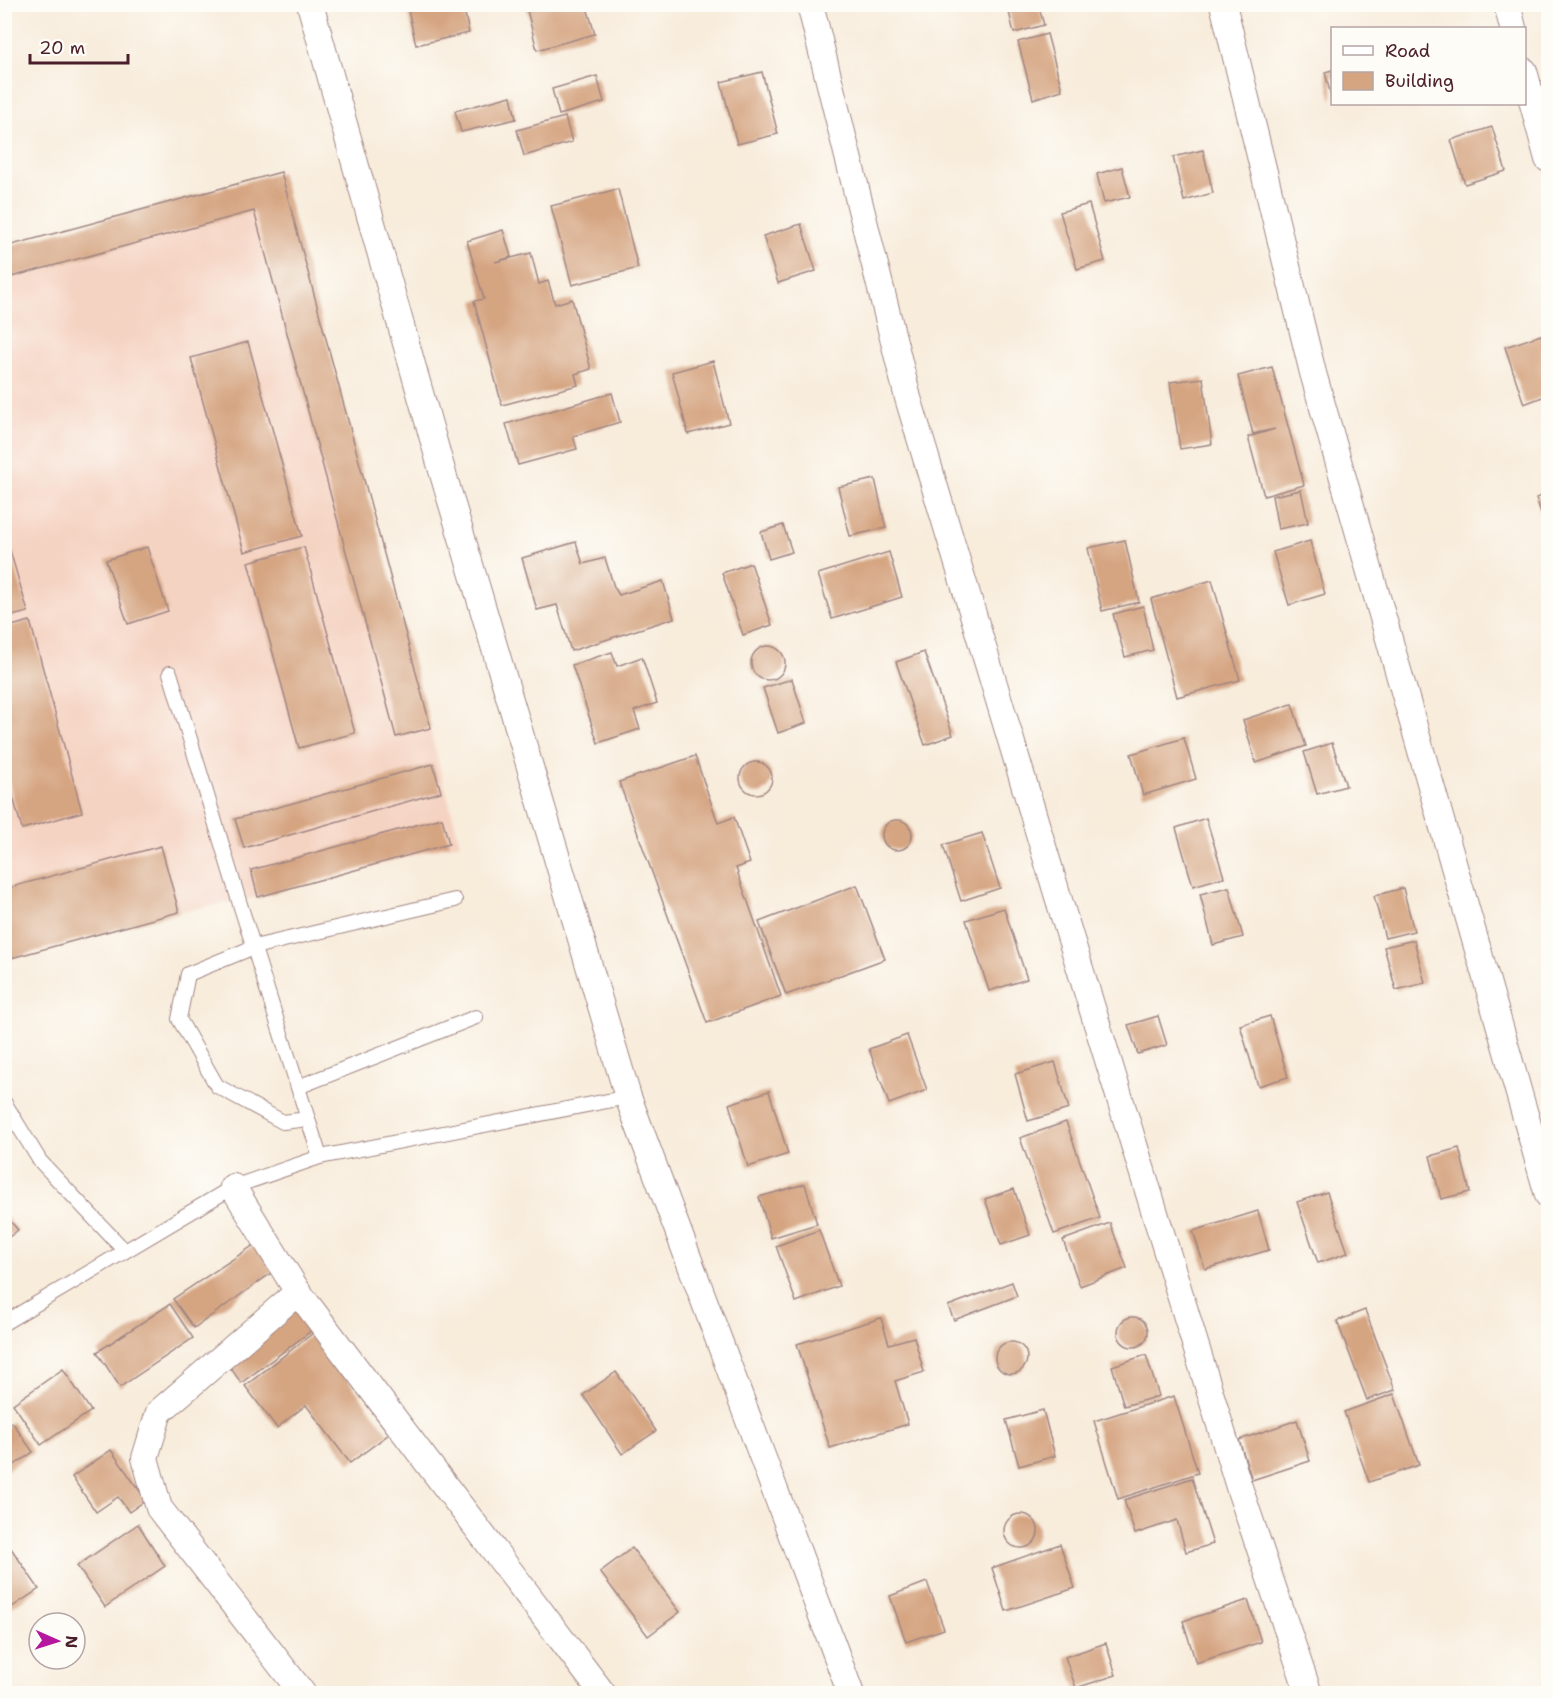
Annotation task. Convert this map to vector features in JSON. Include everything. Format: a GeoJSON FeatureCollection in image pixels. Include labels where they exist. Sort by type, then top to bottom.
{"type":"FeatureCollection","features":[{"type":"Feature","properties":{"kind":"street"},"geometry":{"type":"LineString","coordinates":[[310,4],[442,474],[628,1097],[851,1694]]}},
{"type":"Feature","properties":{"kind":"street"},"geometry":{"type":"LineString","coordinates":[[810,4],[908,398],[1232,1465],[1309,1694]]}},
{"type":"Feature","properties":{"kind":"street"},"geometry":{"type":"LineString","coordinates":[[1223,4],[1313,373],[1548,1196]]}},
{"type":"Feature","properties":{"kind":"street"},"geometry":{"type":"LineString","coordinates":[[1507,4],[1513,27]]}},
{"type":"Feature","properties":{"kind":"street"},"geometry":{"type":"LineString","coordinates":[[1526,78],[1548,159]]}},
{"type":"Feature","properties":{"kind":"street"},"geometry":{"type":"LineString","coordinates":[[233,1187],[298,1292],[603,1694]]}},
{"type":"Feature","properties":{"kind":"street"},"geometry":{"type":"LineString","coordinates":[[298,1292],[159,1412],[145,1458],[159,1508],[303,1694]]}},
{"type":"Feature","properties":{"kind":"lane"},"geometry":{"type":"LineString","coordinates":[[170,673],[320,1157]]}},
{"type":"Feature","properties":{"kind":"lane"},"geometry":{"type":"LineString","coordinates":[[308,1119],[284,1122],[217,1086],[179,1019],[188,974],[254,948],[455,900]]}},
{"type":"Feature","properties":{"kind":"lane"},"geometry":{"type":"LineString","coordinates":[[298,1087],[476,1017]]}},
{"type":"Feature","properties":{"kind":"lane"},"geometry":{"type":"LineString","coordinates":[[4,1323],[233,1187],[320,1157],[628,1097]]}},
{"type":"Feature","properties":{"kind":"lane"},"geometry":{"type":"LineString","coordinates":[[4,1102],[40,1161],[125,1251]]}},
{"type":"Feature","properties":{"kind":"shaded area"},"geometry":{"type":"Polygon","coordinates":[[[281,172],[460,843],[258,897],[179,912],[5,960],[5,247],[281,172]]]}},
{"type":"Feature","properties":{"kind":"building"},"geometry":{"type":"Polygon","coordinates":[[[463,4],[469,33],[416,45],[407,6],[463,4]]]}},
{"type":"Feature","properties":{"kind":"building"},"geometry":{"type":"Polygon","coordinates":[[[529,4],[586,4],[595,34],[537,50],[526,6],[529,4]]]}},
{"type":"Feature","properties":{"kind":"building"},"geometry":{"type":"Polygon","coordinates":[[[1007,4],[1038,4],[1044,25],[1014,33],[1007,4]]]}},
{"type":"Feature","properties":{"kind":"building"},"geometry":{"type":"Polygon","coordinates":[[[1047,34],[1062,90],[1033,99],[1018,42],[1047,34]]]}},
{"type":"Feature","properties":{"kind":"building"},"geometry":{"type":"Polygon","coordinates":[[[1331,70],[1331,97],[1325,72],[1331,70]]]}},
{"type":"Feature","properties":{"kind":"building"},"geometry":{"type":"Polygon","coordinates":[[[762,72],[778,134],[737,144],[721,82],[762,72]]]}},
{"type":"Feature","properties":{"kind":"building"},"geometry":{"type":"Polygon","coordinates":[[[597,76],[604,102],[559,115],[552,89],[597,76]]]}},
{"type":"Feature","properties":{"kind":"building"},"geometry":{"type":"Polygon","coordinates":[[[511,96],[516,119],[461,132],[455,111],[511,96]]]}},
{"type":"Feature","properties":{"kind":"building"},"geometry":{"type":"Polygon","coordinates":[[[565,117],[572,142],[524,156],[517,130],[565,117]]]}},
{"type":"Feature","properties":{"kind":"building"},"geometry":{"type":"Polygon","coordinates":[[[1492,127],[1506,171],[1465,184],[1451,140],[1492,127]]]}},
{"type":"Feature","properties":{"kind":"building"},"geometry":{"type":"Polygon","coordinates":[[[1203,150],[1213,193],[1184,201],[1173,157],[1203,150]]]}},
{"type":"Feature","properties":{"kind":"building"},"geometry":{"type":"Polygon","coordinates":[[[1122,167],[1130,197],[1104,203],[1097,174],[1122,167]]]}},
{"type":"Feature","properties":{"kind":"building"},"geometry":{"type":"Polygon","coordinates":[[[281,172],[431,728],[396,737],[254,211],[4,279],[4,247],[281,172]]]}},
{"type":"Feature","properties":{"kind":"building"},"geometry":{"type":"Polygon","coordinates":[[[618,189],[638,268],[572,285],[551,206],[618,189]]]}},
{"type":"Feature","properties":{"kind":"building"},"geometry":{"type":"Polygon","coordinates":[[[1089,204],[1105,261],[1077,269],[1060,212],[1089,204]]]}},
{"type":"Feature","properties":{"kind":"building"},"geometry":{"type":"Polygon","coordinates":[[[801,224],[816,271],[778,283],[763,236],[801,224]]]}},
{"type":"Feature","properties":{"kind":"building"},"geometry":{"type":"Polygon","coordinates":[[[503,230],[511,257],[495,262],[531,253],[539,284],[548,281],[555,304],[572,299],[591,369],[575,374],[578,385],[502,405],[474,301],[484,299],[467,241],[503,230]]]}},
{"type":"Feature","properties":{"kind":"building"},"geometry":{"type":"Polygon","coordinates":[[[1541,335],[1548,358],[1548,395],[1524,404],[1505,347],[1541,335]]]}},
{"type":"Feature","properties":{"kind":"building"},"geometry":{"type":"Polygon","coordinates":[[[248,342],[302,536],[244,552],[191,358],[248,342]]]}},
{"type":"Feature","properties":{"kind":"building"},"geometry":{"type":"Polygon","coordinates":[[[713,361],[729,423],[688,434],[672,372],[713,361]]]}},
{"type":"Feature","properties":{"kind":"building"},"geometry":{"type":"Polygon","coordinates":[[[1272,367],[1304,485],[1264,496],[1248,437],[1275,429],[1253,434],[1238,376],[1272,367]]]}},
{"type":"Feature","properties":{"kind":"building"},"geometry":{"type":"Polygon","coordinates":[[[1203,378],[1212,444],[1180,449],[1170,382],[1203,378]]]}},
{"type":"Feature","properties":{"kind":"building"},"geometry":{"type":"Polygon","coordinates":[[[612,393],[620,422],[573,436],[577,449],[518,465],[506,424],[612,393]]]}},
{"type":"Feature","properties":{"kind":"building"},"geometry":{"type":"Polygon","coordinates":[[[875,479],[886,528],[850,536],[838,487],[875,479]]]}},
{"type":"Feature","properties":{"kind":"building"},"geometry":{"type":"Polygon","coordinates":[[[1301,490],[1308,523],[1278,529],[1272,496],[1301,490]]]}},
{"type":"Feature","properties":{"kind":"building"},"geometry":{"type":"Polygon","coordinates":[[[1548,494],[1548,533],[1536,498],[1548,494]]]}},
{"type":"Feature","properties":{"kind":"building"},"geometry":{"type":"Polygon","coordinates":[[[783,525],[792,552],[769,559],[761,532],[783,525]]]}},
{"type":"Feature","properties":{"kind":"building"},"geometry":{"type":"Polygon","coordinates":[[[4,530],[28,612],[4,618],[4,530]]]}},
{"type":"Feature","properties":{"kind":"building"},"geometry":{"type":"Polygon","coordinates":[[[1125,540],[1139,602],[1102,611],[1088,548],[1125,540]]]}},
{"type":"Feature","properties":{"kind":"building"},"geometry":{"type":"Polygon","coordinates":[[[1310,541],[1325,594],[1289,605],[1273,552],[1310,541]]]}},
{"type":"Feature","properties":{"kind":"building"},"geometry":{"type":"Polygon","coordinates":[[[576,542],[583,564],[605,558],[614,587],[619,595],[663,581],[674,618],[571,651],[557,605],[537,610],[522,558],[576,542]]]}},
{"type":"Feature","properties":{"kind":"building"},"geometry":{"type":"Polygon","coordinates":[[[147,547],[168,611],[128,624],[106,560],[147,547]]]}},
{"type":"Feature","properties":{"kind":"building"},"geometry":{"type":"Polygon","coordinates":[[[304,547],[355,733],[299,748],[248,562],[304,547]]]}},
{"type":"Feature","properties":{"kind":"building"},"geometry":{"type":"Polygon","coordinates":[[[889,552],[902,597],[832,619],[818,574],[889,552]]]}},
{"type":"Feature","properties":{"kind":"building"},"geometry":{"type":"Polygon","coordinates":[[[751,563],[772,625],[743,635],[722,573],[751,563]]]}},
{"type":"Feature","properties":{"kind":"building"},"geometry":{"type":"Polygon","coordinates":[[[1212,580],[1240,680],[1177,697],[1151,599],[1212,580]]]}},
{"type":"Feature","properties":{"kind":"building"},"geometry":{"type":"Polygon","coordinates":[[[1143,606],[1153,650],[1125,657],[1113,614],[1143,606]]]}},
{"type":"Feature","properties":{"kind":"building"},"geometry":{"type":"Polygon","coordinates":[[[30,621],[82,812],[22,829],[4,765],[4,628],[30,621]]]}},
{"type":"Feature","properties":{"kind":"building"},"geometry":{"type":"Polygon","coordinates":[[[768,646],[780,651],[785,663],[780,675],[768,680],[756,675],[751,663],[756,651],[768,646]]]}},
{"type":"Feature","properties":{"kind":"building"},"geometry":{"type":"Polygon","coordinates":[[[612,652],[617,666],[642,657],[657,703],[634,711],[640,729],[598,743],[572,665],[612,652]]]}},
{"type":"Feature","properties":{"kind":"building"},"geometry":{"type":"Polygon","coordinates":[[[924,652],[953,735],[925,745],[896,662],[924,652]]]}},
{"type":"Feature","properties":{"kind":"building"},"geometry":{"type":"Polygon","coordinates":[[[792,679],[806,723],[778,733],[763,688],[792,679]]]}},
{"type":"Feature","properties":{"kind":"building"},"geometry":{"type":"Polygon","coordinates":[[[1292,704],[1306,746],[1256,763],[1243,720],[1292,704]]]}},
{"type":"Feature","properties":{"kind":"building"},"geometry":{"type":"Polygon","coordinates":[[[1184,738],[1196,779],[1143,795],[1131,754],[1184,738]]]}},
{"type":"Feature","properties":{"kind":"building"},"geometry":{"type":"Polygon","coordinates":[[[1332,743],[1346,786],[1317,794],[1304,752],[1332,743]]]}},
{"type":"Feature","properties":{"kind":"building"},"geometry":{"type":"Polygon","coordinates":[[[695,756],[718,823],[734,817],[750,863],[736,868],[781,996],[707,1023],[619,782],[695,756]]]}},
{"type":"Feature","properties":{"kind":"building"},"geometry":{"type":"Polygon","coordinates":[[[756,762],[767,767],[772,778],[767,789],[756,794],[745,789],[740,778],[745,767],[756,762]]]}},
{"type":"Feature","properties":{"kind":"building"},"geometry":{"type":"Polygon","coordinates":[[[433,764],[441,792],[244,848],[235,819],[433,764]]]}},
{"type":"Feature","properties":{"kind":"building"},"geometry":{"type":"Polygon","coordinates":[[[442,818],[449,844],[258,897],[251,870],[442,818]]]}},
{"type":"Feature","properties":{"kind":"building"},"geometry":{"type":"Polygon","coordinates":[[[1206,818],[1224,877],[1193,886],[1176,828],[1206,818]]]}},
{"type":"Feature","properties":{"kind":"building"},"geometry":{"type":"Polygon","coordinates":[[[897,820],[908,824],[912,835],[908,846],[897,850],[886,846],[882,835],[886,824],[897,820]]]}},
{"type":"Feature","properties":{"kind":"building"},"geometry":{"type":"Polygon","coordinates":[[[982,833],[1000,888],[961,901],[943,845],[982,833]]]}},
{"type":"Feature","properties":{"kind":"building"},"geometry":{"type":"Polygon","coordinates":[[[161,846],[179,912],[4,960],[4,889],[161,846]]]}},
{"type":"Feature","properties":{"kind":"building"},"geometry":{"type":"Polygon","coordinates":[[[857,885],[885,959],[786,995],[759,922],[857,885]]]}},
{"type":"Feature","properties":{"kind":"building"},"geometry":{"type":"Polygon","coordinates":[[[1229,887],[1243,937],[1213,945],[1200,894],[1229,887]]]}},
{"type":"Feature","properties":{"kind":"building"},"geometry":{"type":"Polygon","coordinates":[[[1403,888],[1414,931],[1385,938],[1374,896],[1403,888]]]}},
{"type":"Feature","properties":{"kind":"building"},"geometry":{"type":"Polygon","coordinates":[[[1004,908],[1027,979],[989,991],[966,920],[1004,908]]]}},
{"type":"Feature","properties":{"kind":"building"},"geometry":{"type":"Polygon","coordinates":[[[1414,940],[1425,983],[1396,990],[1384,947],[1414,940]]]}},
{"type":"Feature","properties":{"kind":"building"},"geometry":{"type":"Polygon","coordinates":[[[1158,1016],[1167,1045],[1138,1054],[1128,1025],[1158,1016]]]}},
{"type":"Feature","properties":{"kind":"building"},"geometry":{"type":"Polygon","coordinates":[[[1270,1016],[1288,1077],[1258,1086],[1240,1025],[1270,1016]]]}},
{"type":"Feature","properties":{"kind":"building"},"geometry":{"type":"Polygon","coordinates":[[[907,1035],[927,1090],[889,1104],[869,1049],[907,1035]]]}},
{"type":"Feature","properties":{"kind":"building"},"geometry":{"type":"Polygon","coordinates":[[[1055,1062],[1069,1109],[1028,1121],[1015,1074],[1055,1062]]]}},
{"type":"Feature","properties":{"kind":"building"},"geometry":{"type":"Polygon","coordinates":[[[769,1091],[788,1154],[748,1167],[729,1104],[769,1091]]]}},
{"type":"Feature","properties":{"kind":"building"},"geometry":{"type":"Polygon","coordinates":[[[1066,1122],[1100,1218],[1054,1234],[1020,1138],[1066,1122]]]}},
{"type":"Feature","properties":{"kind":"building"},"geometry":{"type":"Polygon","coordinates":[[[1459,1148],[1470,1192],[1441,1199],[1430,1156],[1459,1148]]]}},
{"type":"Feature","properties":{"kind":"building"},"geometry":{"type":"Polygon","coordinates":[[[805,1184],[817,1224],[771,1238],[759,1197],[805,1184]]]}},
{"type":"Feature","properties":{"kind":"building"},"geometry":{"type":"Polygon","coordinates":[[[1014,1189],[1030,1235],[1001,1245],[985,1199],[1014,1189]]]}},
{"type":"Feature","properties":{"kind":"building"},"geometry":{"type":"Polygon","coordinates":[[[1327,1192],[1348,1253],[1318,1263],[1297,1202],[1327,1192]]]}},
{"type":"Feature","properties":{"kind":"building"},"geometry":{"type":"Polygon","coordinates":[[[1258,1211],[1269,1250],[1205,1269],[1193,1231],[1258,1211]]]}},
{"type":"Feature","properties":{"kind":"building"},"geometry":{"type":"Polygon","coordinates":[[[4,1214],[18,1230],[4,1241],[4,1214]]]}},
{"type":"Feature","properties":{"kind":"building"},"geometry":{"type":"Polygon","coordinates":[[[1110,1223],[1127,1268],[1080,1286],[1063,1240],[1110,1223]]]}},
{"type":"Feature","properties":{"kind":"building"},"geometry":{"type":"Polygon","coordinates":[[[819,1230],[839,1286],[796,1302],[776,1246],[819,1230]]]}},
{"type":"Feature","properties":{"kind":"building"},"geometry":{"type":"Polygon","coordinates":[[[257,1243],[274,1271],[194,1328],[173,1299],[257,1243]]]}},
{"type":"Feature","properties":{"kind":"building"},"geometry":{"type":"Polygon","coordinates":[[[1012,1282],[1017,1296],[954,1320],[948,1306],[1012,1282]]]}},
{"type":"Feature","properties":{"kind":"building"},"geometry":{"type":"Polygon","coordinates":[[[291,1300],[311,1331],[241,1383],[224,1358],[291,1300]]]}},
{"type":"Feature","properties":{"kind":"building"},"geometry":{"type":"Polygon","coordinates":[[[170,1304],[193,1338],[120,1387],[97,1352],[170,1304]]]}},
{"type":"Feature","properties":{"kind":"building"},"geometry":{"type":"Polygon","coordinates":[[[1365,1310],[1395,1390],[1367,1400],[1337,1321],[1365,1310]]]}},
{"type":"Feature","properties":{"kind":"building"},"geometry":{"type":"Polygon","coordinates":[[[1133,1317],[1144,1321],[1148,1332],[1144,1343],[1133,1347],[1122,1343],[1118,1332],[1122,1321],[1133,1317]]]}},
{"type":"Feature","properties":{"kind":"building"},"geometry":{"type":"Polygon","coordinates":[[[881,1318],[889,1344],[914,1337],[924,1372],[895,1381],[908,1424],[830,1448],[797,1344],[881,1318]]]}},
{"type":"Feature","properties":{"kind":"building"},"geometry":{"type":"Polygon","coordinates":[[[313,1333],[389,1434],[350,1463],[306,1405],[277,1428],[245,1386],[313,1333]]]}},
{"type":"Feature","properties":{"kind":"building"},"geometry":{"type":"Polygon","coordinates":[[[1011,1342],[1022,1347],[1027,1358],[1022,1369],[1011,1374],[1000,1369],[995,1358],[1000,1347],[1011,1342]]]}},
{"type":"Feature","properties":{"kind":"building"},"geometry":{"type":"Polygon","coordinates":[[[1146,1355],[1159,1396],[1124,1406],[1112,1366],[1146,1355]]]}},
{"type":"Feature","properties":{"kind":"building"},"geometry":{"type":"Polygon","coordinates":[[[63,1369],[91,1411],[41,1445],[13,1404],[63,1369]]]}},
{"type":"Feature","properties":{"kind":"building"},"geometry":{"type":"Polygon","coordinates":[[[616,1372],[656,1431],[622,1454],[583,1395],[616,1372]]]}},
{"type":"Feature","properties":{"kind":"building"},"geometry":{"type":"Polygon","coordinates":[[[1394,1394],[1419,1465],[1369,1482],[1344,1412],[1394,1394]]]}},
{"type":"Feature","properties":{"kind":"building"},"geometry":{"type":"Polygon","coordinates":[[[1174,1396],[1198,1473],[1118,1499],[1094,1421],[1174,1396]]]}},
{"type":"Feature","properties":{"kind":"building"},"geometry":{"type":"Polygon","coordinates":[[[1043,1410],[1055,1456],[1019,1466],[1006,1420],[1043,1410]]]}},
{"type":"Feature","properties":{"kind":"building"},"geometry":{"type":"Polygon","coordinates":[[[1297,1420],[1310,1461],[1252,1480],[1239,1440],[1297,1420]]]}},
{"type":"Feature","properties":{"kind":"building"},"geometry":{"type":"Polygon","coordinates":[[[12,1422],[33,1452],[4,1472],[4,1428],[12,1422]]]}},
{"type":"Feature","properties":{"kind":"building"},"geometry":{"type":"Polygon","coordinates":[[[111,1450],[146,1500],[129,1512],[118,1497],[96,1512],[72,1477],[111,1450]]]}},
{"type":"Feature","properties":{"kind":"building"},"geometry":{"type":"Polygon","coordinates":[[[1192,1478],[1213,1544],[1186,1552],[1177,1520],[1135,1534],[1124,1500],[1192,1478]]]}},
{"type":"Feature","properties":{"kind":"building"},"geometry":{"type":"Polygon","coordinates":[[[1021,1514],[1033,1519],[1038,1531],[1033,1543],[1021,1548],[1009,1543],[1004,1531],[1009,1519],[1021,1514]]]}},
{"type":"Feature","properties":{"kind":"building"},"geometry":{"type":"Polygon","coordinates":[[[138,1524],[165,1566],[105,1607],[77,1566],[138,1524]]]}},
{"type":"Feature","properties":{"kind":"building"},"geometry":{"type":"Polygon","coordinates":[[[4,1538],[39,1589],[6,1611],[4,1609],[4,1538]]]}},
{"type":"Feature","properties":{"kind":"building"},"geometry":{"type":"Polygon","coordinates":[[[1060,1544],[1075,1588],[1006,1611],[992,1568],[1060,1544]]]}},
{"type":"Feature","properties":{"kind":"building"},"geometry":{"type":"Polygon","coordinates":[[[632,1548],[680,1612],[648,1636],[600,1572],[632,1548]]]}},
{"type":"Feature","properties":{"kind":"building"},"geometry":{"type":"Polygon","coordinates":[[[927,1582],[944,1629],[906,1642],[890,1596],[927,1582]]]}},
{"type":"Feature","properties":{"kind":"building"},"geometry":{"type":"Polygon","coordinates":[[[1248,1600],[1261,1642],[1196,1663],[1183,1621],[1248,1600]]]}},
{"type":"Feature","properties":{"kind":"building"},"geometry":{"type":"Polygon","coordinates":[[[1106,1643],[1116,1675],[1076,1688],[1065,1657],[1106,1643]]]}}]}
